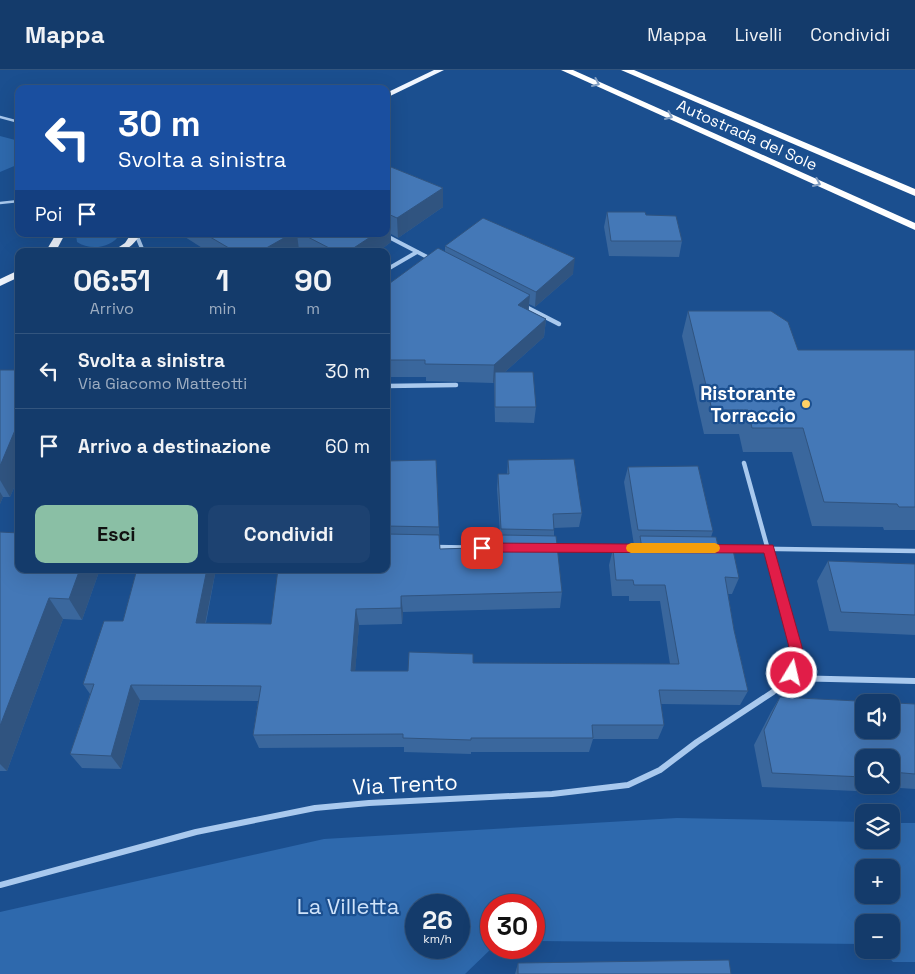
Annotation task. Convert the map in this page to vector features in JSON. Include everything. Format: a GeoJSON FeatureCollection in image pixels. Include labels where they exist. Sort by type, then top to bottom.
{"type":"FeatureCollection","features":[{"type":"Feature","properties":{"kind":"highway","name":"Autostrada del Sole"},"geometry":{"type":"LineString","coordinates":[[566,70],[915,227]]}},
{"type":"Feature","properties":{"kind":"highway","name":"Autostrada del Sole"},"geometry":{"type":"LineString","coordinates":[[626,70],[915,193]]}},
{"type":"Feature","properties":{"kind":"main road"},"geometry":{"type":"LineString","coordinates":[[390,94],[440,70]]}},
{"type":"Feature","properties":{"kind":"main road"},"geometry":{"type":"LineString","coordinates":[[123,248],[134,237]]}},
{"type":"Feature","properties":{"kind":"main road"},"geometry":{"type":"LineString","coordinates":[[0,282],[15,276]]}},
{"type":"Feature","properties":{"kind":"street"},"geometry":{"type":"LineString","coordinates":[[389,237],[435,261]]}},
{"type":"Feature","properties":{"kind":"street"},"geometry":{"type":"LineString","coordinates":[[390,268],[418,252]]}},
{"type":"Feature","properties":{"kind":"street"},"geometry":{"type":"LineString","coordinates":[[515,301],[559,324]]}},
{"type":"Feature","properties":{"kind":"street"},"geometry":{"type":"LineString","coordinates":[[390,386],[456,386]]}},
{"type":"Feature","properties":{"kind":"street"},"geometry":{"type":"LineString","coordinates":[[744,463],[796,647],[795,664],[788,678],[915,681]]}},
{"type":"Feature","properties":{"kind":"street"},"geometry":{"type":"LineString","coordinates":[[426,547],[504,548]]}},
{"type":"Feature","properties":{"kind":"street"},"geometry":{"type":"LineString","coordinates":[[543,548],[651,548]]}},
{"type":"Feature","properties":{"kind":"street"},"geometry":{"type":"LineString","coordinates":[[710,548],[915,551]]}},
{"type":"Feature","properties":{"kind":"street","name":"Via Trento"},"geometry":{"type":"LineString","coordinates":[[0,884],[196,832],[316,808],[369,803],[534,795],[598,790],[628,784],[660,770],[697,742],[762,700],[788,678]]}},
{"type":"Feature","properties":{"kind":"lane"},"geometry":{"type":"LineString","coordinates":[[0,117],[15,121]]}},
{"type":"Feature","properties":{"kind":"lane"},"geometry":{"type":"LineString","coordinates":[[0,202],[15,202]]}},
{"type":"Feature","properties":{"kind":"green space"},"geometry":{"type":"Polygon","coordinates":[[[0,136],[15,140],[15,166],[0,172],[0,136]]]}},
{"type":"Feature","properties":{"kind":"green space"},"geometry":{"type":"Polygon","coordinates":[[[76,237],[118,237],[112,242],[100,247],[88,247],[77,242],[76,237]]]}},
{"type":"Feature","properties":{"kind":"green space","name":"La Villetta"},"geometry":{"type":"Polygon","coordinates":[[[677,818],[855,822],[855,849],[900,849],[900,823],[915,823],[915,962],[893,962],[890,959],[900,959],[900,914],[855,914],[855,944],[545,941],[545,894],[480,894],[481,959],[465,974],[0,974],[0,912],[324,839],[677,818]]]}},
{"type":"Feature","properties":{"kind":"building"},"geometry":{"type":"Polygon","coordinates":[[[390,167],[443,188],[397,218],[390,215],[390,167]]]}},
{"type":"Feature","properties":{"kind":"building"},"geometry":{"type":"Polygon","coordinates":[[[607,212],[645,212],[646,215],[676,216],[682,241],[611,241],[607,212]]]}},
{"type":"Feature","properties":{"kind":"building"},"geometry":{"type":"Polygon","coordinates":[[[483,218],[575,258],[536,292],[445,246],[483,218]]]}},
{"type":"Feature","properties":{"kind":"building"},"geometry":{"type":"Polygon","coordinates":[[[210,237],[286,237],[266,248],[229,248],[210,237]]]}},
{"type":"Feature","properties":{"kind":"building"},"geometry":{"type":"Polygon","coordinates":[[[308,237],[370,237],[354,248],[329,248],[308,237]]]}},
{"type":"Feature","properties":{"kind":"building"},"geometry":{"type":"Polygon","coordinates":[[[438,248],[530,295],[518,305],[546,319],[494,365],[425,364],[425,360],[390,360],[390,283],[438,248]]]}},
{"type":"Feature","properties":{"kind":"building"},"geometry":{"type":"Polygon","coordinates":[[[688,311],[771,311],[788,322],[798,350],[915,350],[915,507],[899,507],[897,504],[824,502],[803,428],[752,428],[748,410],[712,410],[688,311]]]}},
{"type":"Feature","properties":{"kind":"building"},"geometry":{"type":"Polygon","coordinates":[[[0,370],[15,370],[15,430],[0,466],[0,370]]]}},
{"type":"Feature","properties":{"kind":"building"},"geometry":{"type":"Polygon","coordinates":[[[495,372],[533,372],[536,407],[495,407],[495,372]]]}},
{"type":"Feature","properties":{"kind":"building"},"geometry":{"type":"Polygon","coordinates":[[[574,459],[582,513],[553,514],[554,530],[501,529],[498,474],[509,474],[508,460],[574,459]]]}},
{"type":"Feature","properties":{"kind":"building"},"geometry":{"type":"Polygon","coordinates":[[[436,460],[439,527],[390,526],[390,461],[436,460]]]}},
{"type":"Feature","properties":{"kind":"building"},"geometry":{"type":"Polygon","coordinates":[[[698,466],[713,531],[638,530],[628,467],[698,466]]]}},
{"type":"Feature","properties":{"kind":"building"},"geometry":{"type":"Polygon","coordinates":[[[0,532],[15,533],[15,573],[79,573],[69,599],[49,598],[0,726],[0,532]]]}},
{"type":"Feature","properties":{"kind":"building"},"geometry":{"type":"Polygon","coordinates":[[[390,534],[439,535],[440,549],[503,547],[502,535],[556,536],[562,592],[401,596],[401,608],[356,609],[351,671],[408,671],[409,652],[473,654],[473,663],[679,664],[665,585],[634,585],[633,580],[616,580],[613,549],[642,549],[640,536],[716,537],[719,550],[733,550],[739,578],[725,577],[734,630],[748,691],[659,690],[664,725],[592,725],[593,738],[471,738],[471,740],[403,738],[403,734],[253,735],[261,686],[131,685],[111,756],[70,754],[94,684],[83,684],[104,621],[123,621],[136,573],[206,573],[196,623],[271,624],[277,573],[390,573],[390,534]]]}},
{"type":"Feature","properties":{"kind":"building"},"geometry":{"type":"Polygon","coordinates":[[[828,561],[915,564],[915,615],[841,612],[828,561]]]}},
{"type":"Feature","properties":{"kind":"building"},"geometry":{"type":"Polygon","coordinates":[[[780,697],[855,701],[855,739],[900,739],[900,703],[915,704],[915,774],[900,773],[900,749],[855,749],[855,777],[772,773],[764,730],[780,697]]]}},
{"type":"Feature","properties":{"kind":"building"},"geometry":{"type":"Polygon","coordinates":[[[729,960],[731,974],[518,974],[518,963],[729,960]]]}},
{"type":"Feature","properties":{"kind":"slow traffic"},"geometry":{"type":"LineString","coordinates":[[631,548],[715,548]]}},
{"type":"Feature","properties":{"kind":"place","name":"Ristorante Torraccio"},"geometry":{"type":"Point","coordinates":[806,404]}},
{"type":"Feature","properties":{"kind":"route"},"geometry":{"type":"LineString","coordinates":[[482,548],[769,548],[796,647],[795,664],[792,673]]}}]}
